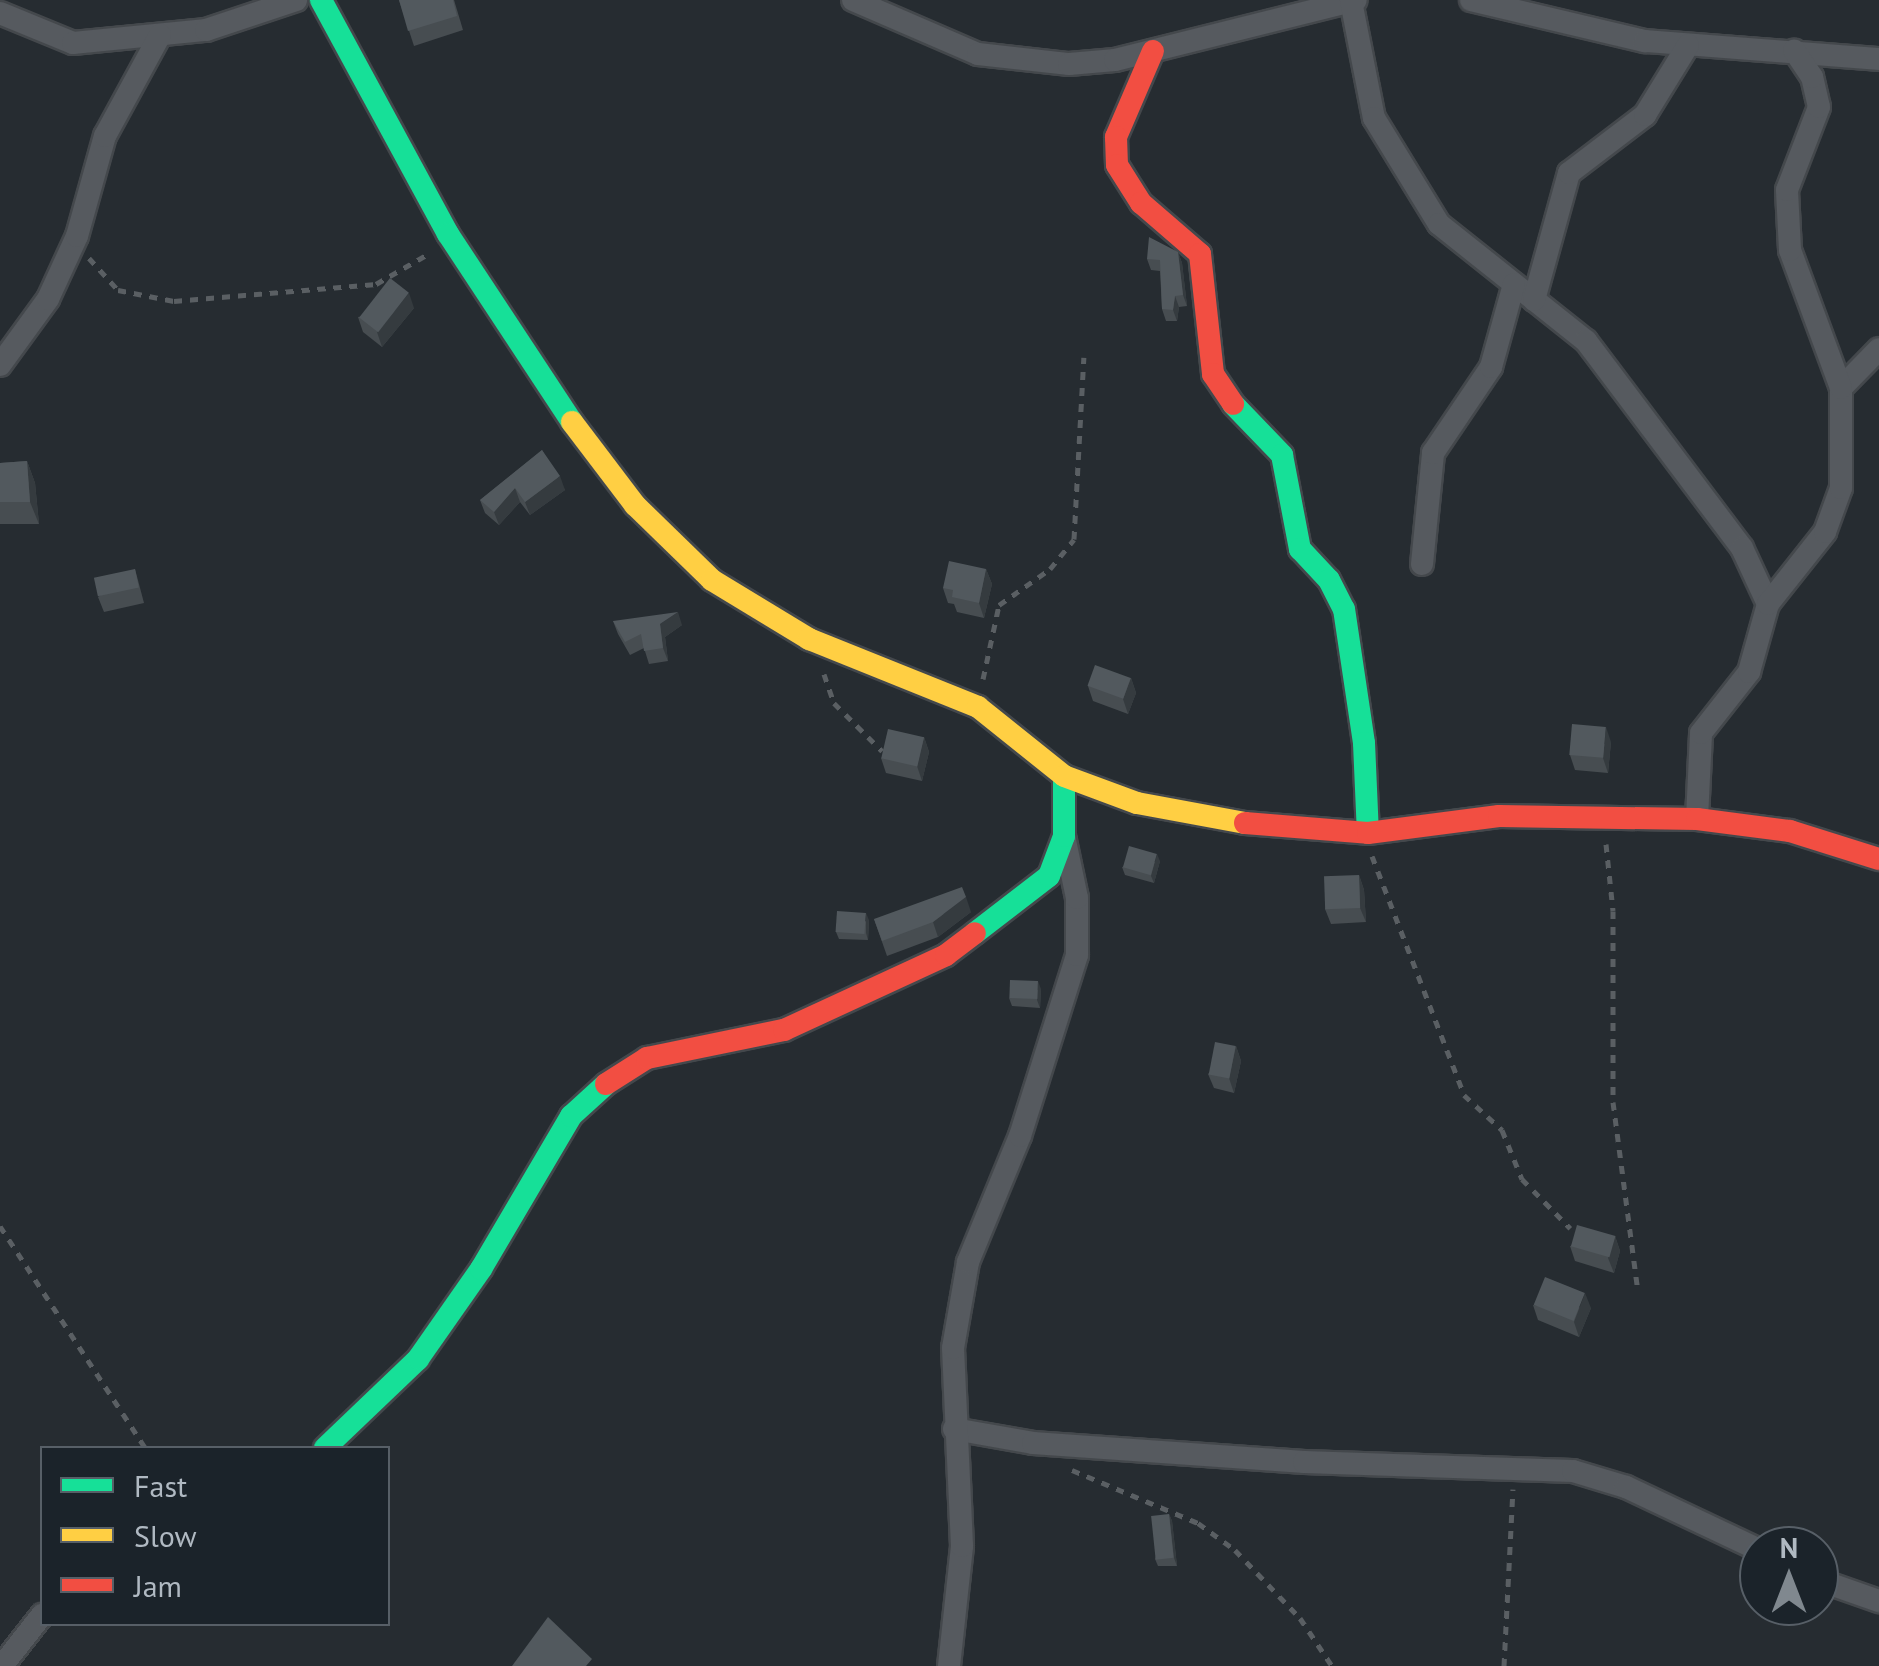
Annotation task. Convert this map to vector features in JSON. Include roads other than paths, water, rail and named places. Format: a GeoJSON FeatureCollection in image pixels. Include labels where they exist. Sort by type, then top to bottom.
{"type":"FeatureCollection","features":[{"type":"Feature","properties":{"kind":"street"},"geometry":{"type":"LineString","coordinates":[[0,13],[72,43],[206,30],[296,0]]}},
{"type":"Feature","properties":{"kind":"street"},"geometry":{"type":"LineString","coordinates":[[321,0],[448,234],[635,505],[712,580],[809,639],[978,707],[1064,776],[1136,803],[1264,826],[1368,833],[1500,816],[1697,819],[1790,830],[1879,859]]}},
{"type":"Feature","properties":{"kind":"street"},"geometry":{"type":"LineString","coordinates":[[852,0],[932,38],[1012,60],[1069,64],[1153,51],[1353,0],[1368,92],[1385,143],[1439,224],[1534,300],[1604,364],[1742,548],[1768,604]]}},
{"type":"Feature","properties":{"kind":"street"},"geometry":{"type":"LineString","coordinates":[[1471,0],[1688,46],[1794,50],[1879,59]]}},
{"type":"Feature","properties":{"kind":"street"},"geometry":{"type":"LineString","coordinates":[[0,365],[48,299],[77,236],[105,136],[160,35]]}},
{"type":"Feature","properties":{"kind":"street"},"geometry":{"type":"LineString","coordinates":[[1534,300],[1569,174],[1645,115],[1688,46]]}},
{"type":"Feature","properties":{"kind":"street"},"geometry":{"type":"LineString","coordinates":[[1697,819],[1701,733],[1749,672],[1768,604],[1802,566],[1837,508],[1841,388],[1790,250],[1788,190],[1819,107],[1812,78],[1794,50]]}},
{"type":"Feature","properties":{"kind":"street"},"geometry":{"type":"LineString","coordinates":[[1153,51],[1116,137],[1117,165],[1141,202],[1200,254],[1212,374],[1221,392],[1282,455],[1300,549],[1329,580],[1344,609],[1364,743],[1368,833]]}},
{"type":"Feature","properties":{"kind":"street"},"geometry":{"type":"LineString","coordinates":[[1422,564],[1433,453],[1490,368],[1514,284]]}},
{"type":"Feature","properties":{"kind":"street"},"geometry":{"type":"LineString","coordinates":[[1841,388],[1879,349]]}},
{"type":"Feature","properties":{"kind":"street"},"geometry":{"type":"LineString","coordinates":[[949,1666],[962,1546],[953,1348],[968,1262],[1020,1136],[1077,955],[1077,898],[1064,836],[1064,776]]}},
{"type":"Feature","properties":{"kind":"street"},"geometry":{"type":"LineString","coordinates":[[327,1446],[418,1359],[481,1269],[571,1116],[610,1080],[647,1058],[784,1030],[946,955],[1033,893],[1049,876],[1064,836]]}},
{"type":"Feature","properties":{"kind":"street"},"geometry":{"type":"LineString","coordinates":[[954,1430],[1032,1443],[1322,1463],[1573,1471],[1626,1487],[1739,1541]]}},
{"type":"Feature","properties":{"kind":"street"},"geometry":{"type":"LineString","coordinates":[[1839,1587],[1879,1601]]}},
{"type":"Feature","properties":{"kind":"street"},"geometry":{"type":"LineString","coordinates":[[2,1666],[40,1618]]}}]}
